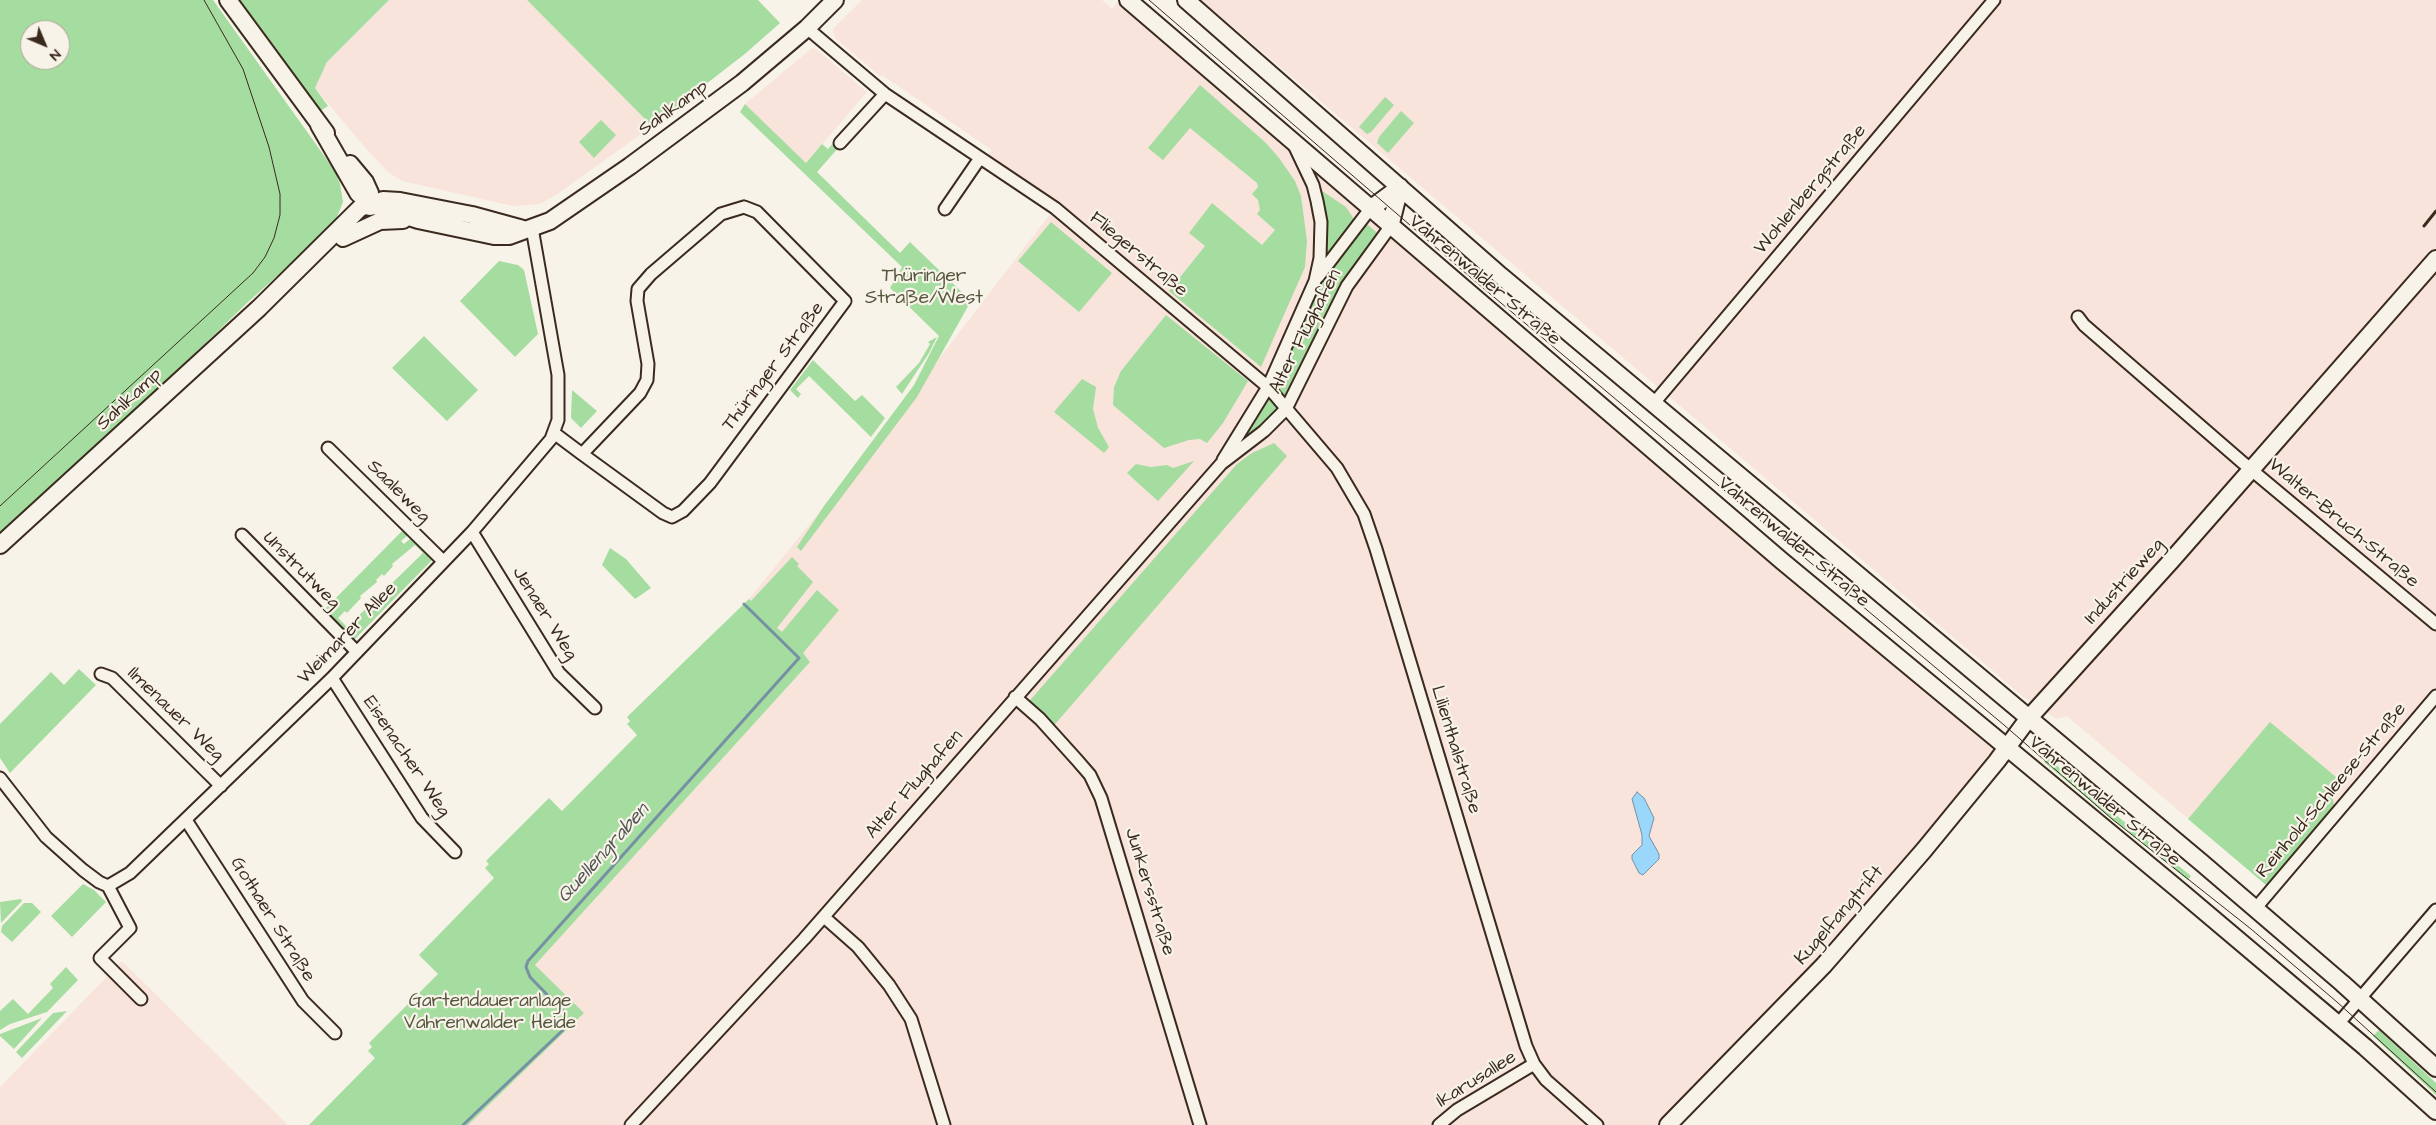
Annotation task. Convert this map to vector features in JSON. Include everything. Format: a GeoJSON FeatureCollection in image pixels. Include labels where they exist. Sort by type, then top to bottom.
{"type":"FeatureCollection","features":[{"type":"Feature","properties":{"kind":"main road"},"geometry":{"type":"LineString","coordinates":[[228,0],[319,125],[365,182],[371,196],[371,204]]}},
{"type":"Feature","properties":{"kind":"main road","name":"Sahlkamp"},"geometry":{"type":"LineString","coordinates":[[0,545],[342,231],[364,219],[371,204],[418,220],[494,236],[509,236],[528,229],[570,209],[725,96],[807,28],[835,0]]}},
{"type":"Feature","properties":{"kind":"main road","name":"Vahrenwalder Straße"},"geometry":{"type":"LineString","coordinates":[[1128,0],[1293,144],[1782,561],[2338,1024],[2436,1111]]}},
{"type":"Feature","properties":{"kind":"main road","name":"Vahrenwalder Straße"},"geometry":{"type":"LineString","coordinates":[[1186,0],[1501,276],[2255,909],[2436,1068]]}},
{"type":"Feature","properties":{"kind":"main road"},"geometry":{"type":"LineString","coordinates":[[319,125],[358,193],[371,204]]}},
{"type":"Feature","properties":{"kind":"main road"},"geometry":{"type":"LineString","coordinates":[[342,231],[349,202],[344,168]]}},
{"type":"Feature","properties":{"kind":"main road"},"geometry":{"type":"LineString","coordinates":[[365,182],[400,201]]}},
{"type":"Feature","properties":{"kind":"main road"},"geometry":{"type":"LineString","coordinates":[[1370,209],[1400,187]]}},
{"type":"Feature","properties":{"kind":"main road"},"geometry":{"type":"LineString","coordinates":[[1390,227],[1400,187]]}},
{"type":"Feature","properties":{"kind":"main road"},"geometry":{"type":"LineString","coordinates":[[371,204],[383,200],[400,201],[472,215],[528,229]]}},
{"type":"Feature","properties":{"kind":"main road","name":"Sahlkamp"},"geometry":{"type":"LineString","coordinates":[[342,231],[380,221],[418,220]]}},
{"type":"Feature","properties":{"kind":"main road","name":"Industrieweg"},"geometry":{"type":"LineString","coordinates":[[2028,719],[2436,259]]}},
{"type":"Feature","properties":{"kind":"main road","name":"Kugelfangtrift"},"geometry":{"type":"LineString","coordinates":[[1668,1125],[1824,965],[1924,850],[2007,748],[2028,719]]}},
{"type":"Feature","properties":{"kind":"street","name":"Wohlenbergstraße"},"geometry":{"type":"LineString","coordinates":[[1654,403],[1994,0]]}},
{"type":"Feature","properties":{"kind":"street","name":"Fliegerstraße"},"geometry":{"type":"LineString","coordinates":[[807,28],[885,94],[1055,208],[1268,387]]}},
{"type":"Feature","properties":{"kind":"street"},"geometry":{"type":"LineString","coordinates":[[840,143],[885,94]]}},
{"type":"Feature","properties":{"kind":"street","name":"Alter Flughafen"},"geometry":{"type":"LineString","coordinates":[[1293,144],[1313,185],[1318,201],[1322,239],[1315,281]]}},
{"type":"Feature","properties":{"kind":"street"},"geometry":{"type":"LineString","coordinates":[[945,209],[980,158]]}},
{"type":"Feature","properties":{"kind":"street","name":"Thüringer Straße"},"geometry":{"type":"LineString","coordinates":[[554,433],[582,454],[663,513],[672,517],[683,510],[710,483],[845,301],[757,212],[744,207],[721,214],[651,274],[638,288],[637,301],[648,364],[647,380],[640,393],[582,454]]}},
{"type":"Feature","properties":{"kind":"street","name":"Alter Flughafen"},"geometry":{"type":"LineString","coordinates":[[631,1125],[824,917],[1221,464],[1268,387],[1315,281],[1370,209]]}},
{"type":"Feature","properties":{"kind":"street","name":"Alter Flughafen"},"geometry":{"type":"LineString","coordinates":[[1221,464],[1257,437],[1286,408],[1347,286],[1390,227]]}},
{"type":"Feature","properties":{"kind":"street","name":"Weimarer Allee"},"geometry":{"type":"LineString","coordinates":[[108,886],[130,873],[332,678],[472,532],[535,460],[554,433],[558,420],[558,375],[528,229]]}},
{"type":"Feature","properties":{"kind":"street"},"geometry":{"type":"LineString","coordinates":[[2078,317],[2084,325],[2251,469]]}},
{"type":"Feature","properties":{"kind":"street","name":"Lilienthalstraße"},"geometry":{"type":"LineString","coordinates":[[1268,387],[1337,468],[1364,514],[1524,1038],[1534,1064],[1546,1080],[1597,1125]]}},
{"type":"Feature","properties":{"kind":"street","name":"Saaleweg"},"geometry":{"type":"LineString","coordinates":[[328,448],[443,561]]}},
{"type":"Feature","properties":{"kind":"street","name":"Walter-Bruch-Straße"},"geometry":{"type":"LineString","coordinates":[[2251,469],[2436,624]]}},
{"type":"Feature","properties":{"kind":"street","name":"Jenaer Weg"},"geometry":{"type":"LineString","coordinates":[[472,532],[559,673],[595,708]]}},
{"type":"Feature","properties":{"kind":"street","name":"Unstrutweg"},"geometry":{"type":"LineString","coordinates":[[242,535],[357,652]]}},
{"type":"Feature","properties":{"kind":"street","name":"Ilmenauer Weg"},"geometry":{"type":"LineString","coordinates":[[101,674],[112,678],[221,786]]}},
{"type":"Feature","properties":{"kind":"street","name":"Eisenacher Weg"},"geometry":{"type":"LineString","coordinates":[[332,678],[422,818],[455,852]]}},
{"type":"Feature","properties":{"kind":"street","name":"Reinhold-Schleese-Straße"},"geometry":{"type":"LineString","coordinates":[[2255,909],[2436,696]]}},
{"type":"Feature","properties":{"kind":"street","name":"Junkersstraße"},"geometry":{"type":"LineString","coordinates":[[1015,697],[1040,719],[1090,775],[1101,798],[1200,1125]]}},
{"type":"Feature","properties":{"kind":"street"},"geometry":{"type":"LineString","coordinates":[[0,778],[46,837],[98,882],[108,886],[130,928],[100,958],[141,999]]}},
{"type":"Feature","properties":{"kind":"street","name":"Gothaer Straße"},"geometry":{"type":"LineString","coordinates":[[186,820],[303,1001],[335,1033]]}},
{"type":"Feature","properties":{"kind":"street"},"geometry":{"type":"LineString","coordinates":[[2338,1024],[2436,910]]}},
{"type":"Feature","properties":{"kind":"street"},"geometry":{"type":"LineString","coordinates":[[824,917],[858,947],[890,984],[911,1019],[944,1125]]}},
{"type":"Feature","properties":{"kind":"street","name":"Ikarusallee"},"geometry":{"type":"LineString","coordinates":[[1439,1125],[1457,1110],[1534,1064]]}},
{"type":"Feature","properties":{"kind":"shaded area"},"geometry":{"type":"Polygon","coordinates":[[[389,0],[527,0],[652,126],[556,195],[540,204],[513,206],[402,181],[388,172],[315,88],[327,62],[389,0]]]}},
{"type":"Feature","properties":{"kind":"shaded area"},"geometry":{"type":"Polygon","coordinates":[[[862,0],[1102,0],[1112,9],[1120,0],[1128,0],[2007,748],[1924,850],[1668,1125],[468,1125],[584,1013],[535,965],[810,662],[749,599],[859,463],[1054,209],[984,160],[992,150],[882,75],[880,76],[835,38],[833,29],[862,0]]]}},
{"type":"Feature","properties":{"kind":"shaded area"},"geometry":{"type":"Polygon","coordinates":[[[1201,0],[2436,0],[2436,702],[2277,894],[2067,716],[2057,719],[2026,699],[1201,0]]]}},
{"type":"Feature","properties":{"kind":"shaded area"},"geometry":{"type":"Polygon","coordinates":[[[812,48],[816,49],[867,92],[806,163],[745,104],[812,48]]]}},
{"type":"Feature","properties":{"kind":"shaded area"},"geometry":{"type":"Polygon","coordinates":[[[122,961],[288,1125],[0,1125],[0,1087],[122,961]]]}},
{"type":"Feature","properties":{"kind":"green space"},"geometry":{"type":"Polygon","coordinates":[[[0,0],[213,0],[335,171],[340,184],[343,202],[335,222],[247,303],[146,401],[0,535],[0,0]]]}},
{"type":"Feature","properties":{"kind":"green space"},"geometry":{"type":"Polygon","coordinates":[[[239,0],[389,0],[327,62],[315,88],[328,106],[317,113],[239,0]]]}},
{"type":"Feature","properties":{"kind":"green space"},"geometry":{"type":"Polygon","coordinates":[[[527,0],[758,0],[780,23],[746,53],[652,126],[527,0]]]}},
{"type":"Feature","properties":{"kind":"green space"},"geometry":{"type":"Polygon","coordinates":[[[1200,85],[1266,143],[1295,181],[1301,196],[1307,241],[1305,267],[1261,367],[1169,291],[1205,246],[1189,233],[1212,203],[1262,245],[1275,230],[1257,214],[1260,210],[1258,200],[1252,194],[1258,187],[1257,183],[1190,128],[1163,160],[1148,148],[1200,85]]]}},
{"type":"Feature","properties":{"kind":"green space"},"geometry":{"type":"Polygon","coordinates":[[[1385,97],[1394,105],[1371,132],[1367,134],[1359,127],[1385,97]]]}},
{"type":"Feature","properties":{"kind":"green space","name":"Thüringer Straße/West"},"geometry":{"type":"Polygon","coordinates":[[[745,104],[806,163],[822,144],[828,149],[834,142],[839,147],[817,172],[900,253],[910,242],[971,301],[917,397],[801,551],[797,547],[824,506],[914,385],[939,336],[890,288],[902,267],[740,112],[745,104]]]}},
{"type":"Feature","properties":{"kind":"green space"},"geometry":{"type":"Polygon","coordinates":[[[1401,111],[1414,123],[1388,153],[1377,143],[1379,137],[1401,111]]]}},
{"type":"Feature","properties":{"kind":"green space"},"geometry":{"type":"Polygon","coordinates":[[[601,120],[616,135],[594,158],[579,142],[601,120]]]}},
{"type":"Feature","properties":{"kind":"green space"},"geometry":{"type":"Polygon","coordinates":[[[1313,185],[1346,207],[1357,224],[1362,220],[1382,237],[1375,246],[1291,400],[1237,453],[1234,440],[1254,411],[1320,258],[1313,185]]]}},
{"type":"Feature","properties":{"kind":"green space"},"geometry":{"type":"Polygon","coordinates":[[[1051,222],[1112,273],[1079,312],[1018,261],[1051,222]]]}},
{"type":"Feature","properties":{"kind":"green space"},"geometry":{"type":"Polygon","coordinates":[[[499,261],[518,265],[524,270],[538,334],[515,357],[460,301],[499,261]]]}},
{"type":"Feature","properties":{"kind":"green space"},"geometry":{"type":"Polygon","coordinates":[[[1166,315],[1248,381],[1223,423],[1207,443],[1200,439],[1189,440],[1164,448],[1113,405],[1114,387],[1121,371],[1166,315]]]}},
{"type":"Feature","properties":{"kind":"green space"},"geometry":{"type":"Polygon","coordinates":[[[424,336],[478,390],[447,421],[392,368],[424,336]]]}},
{"type":"Feature","properties":{"kind":"green space"},"geometry":{"type":"Polygon","coordinates":[[[937,337],[929,353],[902,394],[896,387],[919,363],[930,344],[928,342],[937,337]]]}},
{"type":"Feature","properties":{"kind":"green space"},"geometry":{"type":"Polygon","coordinates":[[[813,360],[855,401],[862,395],[885,418],[871,437],[809,376],[796,389],[801,394],[798,398],[790,390],[813,360]]]}},
{"type":"Feature","properties":{"kind":"green space"},"geometry":{"type":"Polygon","coordinates":[[[1082,379],[1096,387],[1093,409],[1098,428],[1109,447],[1104,453],[1054,412],[1082,379]]]}},
{"type":"Feature","properties":{"kind":"green space"},"geometry":{"type":"Polygon","coordinates":[[[572,390],[597,411],[581,428],[571,418],[572,390]]]}},
{"type":"Feature","properties":{"kind":"green space"},"geometry":{"type":"Polygon","coordinates":[[[1274,443],[1287,456],[1050,730],[1025,706],[1237,464],[1252,453],[1274,443]]]}},
{"type":"Feature","properties":{"kind":"green space"},"geometry":{"type":"Polygon","coordinates":[[[1194,461],[1158,501],[1127,473],[1136,464],[1151,467],[1167,465],[1173,468],[1194,461]]]}},
{"type":"Feature","properties":{"kind":"green space"},"geometry":{"type":"Polygon","coordinates":[[[404,529],[409,534],[401,541],[404,544],[410,539],[414,539],[434,558],[353,641],[324,612],[404,529]],[[415,545],[392,564],[393,566],[384,576],[382,574],[376,580],[377,582],[360,596],[361,598],[347,613],[345,611],[338,618],[347,627],[423,553],[415,545]]]}},
{"type":"Feature","properties":{"kind":"green space"},"geometry":{"type":"Polygon","coordinates":[[[610,548],[626,559],[651,588],[635,599],[602,565],[610,548]]]}},
{"type":"Feature","properties":{"kind":"green space","name":"Gartendaueranlage Vahrenwalder Heide"},"geometry":{"type":"Polygon","coordinates":[[[792,557],[799,564],[797,566],[813,582],[777,628],[782,632],[817,590],[839,610],[803,653],[810,662],[535,965],[584,1013],[468,1125],[309,1125],[375,1058],[368,1051],[372,1047],[369,1043],[438,974],[419,955],[494,878],[485,868],[489,864],[486,861],[549,798],[562,811],[637,735],[627,724],[630,721],[627,717],[749,599],[751,601],[792,557]]]}},
{"type":"Feature","properties":{"kind":"green space"},"geometry":{"type":"Polygon","coordinates":[[[79,669],[96,685],[10,773],[0,758],[0,724],[51,672],[64,685],[79,669]]]}},
{"type":"Feature","properties":{"kind":"green space"},"geometry":{"type":"Polygon","coordinates":[[[2270,722],[2336,777],[2331,790],[2334,805],[2266,885],[2188,819],[2270,722]]]}},
{"type":"Feature","properties":{"kind":"green space"},"geometry":{"type":"Polygon","coordinates":[[[2048,758],[2191,876],[2188,880],[2044,762],[2048,758]]]}},
{"type":"Feature","properties":{"kind":"green space"},"geometry":{"type":"Polygon","coordinates":[[[83,884],[94,890],[106,902],[72,937],[51,916],[83,884]]]}},
{"type":"Feature","properties":{"kind":"green space"},"geometry":{"type":"Polygon","coordinates":[[[21,899],[22,901],[1,923],[0,902],[21,899]]]}},
{"type":"Feature","properties":{"kind":"green space"},"geometry":{"type":"Polygon","coordinates":[[[24,903],[32,903],[41,912],[12,942],[1,932],[2,926],[24,903]]]}},
{"type":"Feature","properties":{"kind":"green space"},"geometry":{"type":"Polygon","coordinates":[[[66,967],[78,980],[47,1012],[10,1024],[0,1030],[0,1011],[13,999],[28,1014],[53,988],[50,984],[66,967]]]}},
{"type":"Feature","properties":{"kind":"green space"},"geometry":{"type":"Polygon","coordinates":[[[67,1011],[22,1058],[16,1052],[53,1013],[67,1011]]]}},
{"type":"Feature","properties":{"kind":"green space"},"geometry":{"type":"Polygon","coordinates":[[[42,1018],[14,1049],[0,1036],[0,1034],[42,1018]]]}},
{"type":"Feature","properties":{"kind":"green space"},"geometry":{"type":"Polygon","coordinates":[[[2379,1030],[2436,1083],[2436,1095],[2373,1036],[2379,1030]]]}},
{"type":"Feature","properties":{"kind":"water"},"geometry":{"type":"Polygon","coordinates":[[[1637,792],[1644,798],[1654,818],[1649,836],[1659,854],[1659,859],[1643,875],[1639,873],[1632,859],[1632,855],[1642,845],[1642,835],[1632,799],[1637,792]]]}},
{"type":"Feature","properties":{"kind":"waterway","name":"Quellengraben"},"geometry":{"type":"LineString","coordinates":[[463,1125],[564,1029],[566,1018],[564,1012],[530,977],[526,967],[528,961],[799,658],[744,604]]}},
{"type":"Feature","properties":{"kind":"tram line"},"geometry":{"type":"LineString","coordinates":[[0,506],[253,273],[265,257],[274,238],[280,215],[280,194],[269,147],[243,69],[204,0]]}},
{"type":"Feature","properties":{"kind":"tram line"},"geometry":{"type":"LineString","coordinates":[[1149,0],[1476,282],[2004,725],[2112,819],[2251,929],[2337,1002],[2436,1092]]}},
{"type":"Feature","properties":{"kind":"railway"},"geometry":{"type":"LineString","coordinates":[[2424,226],[2436,211]]}}]}
